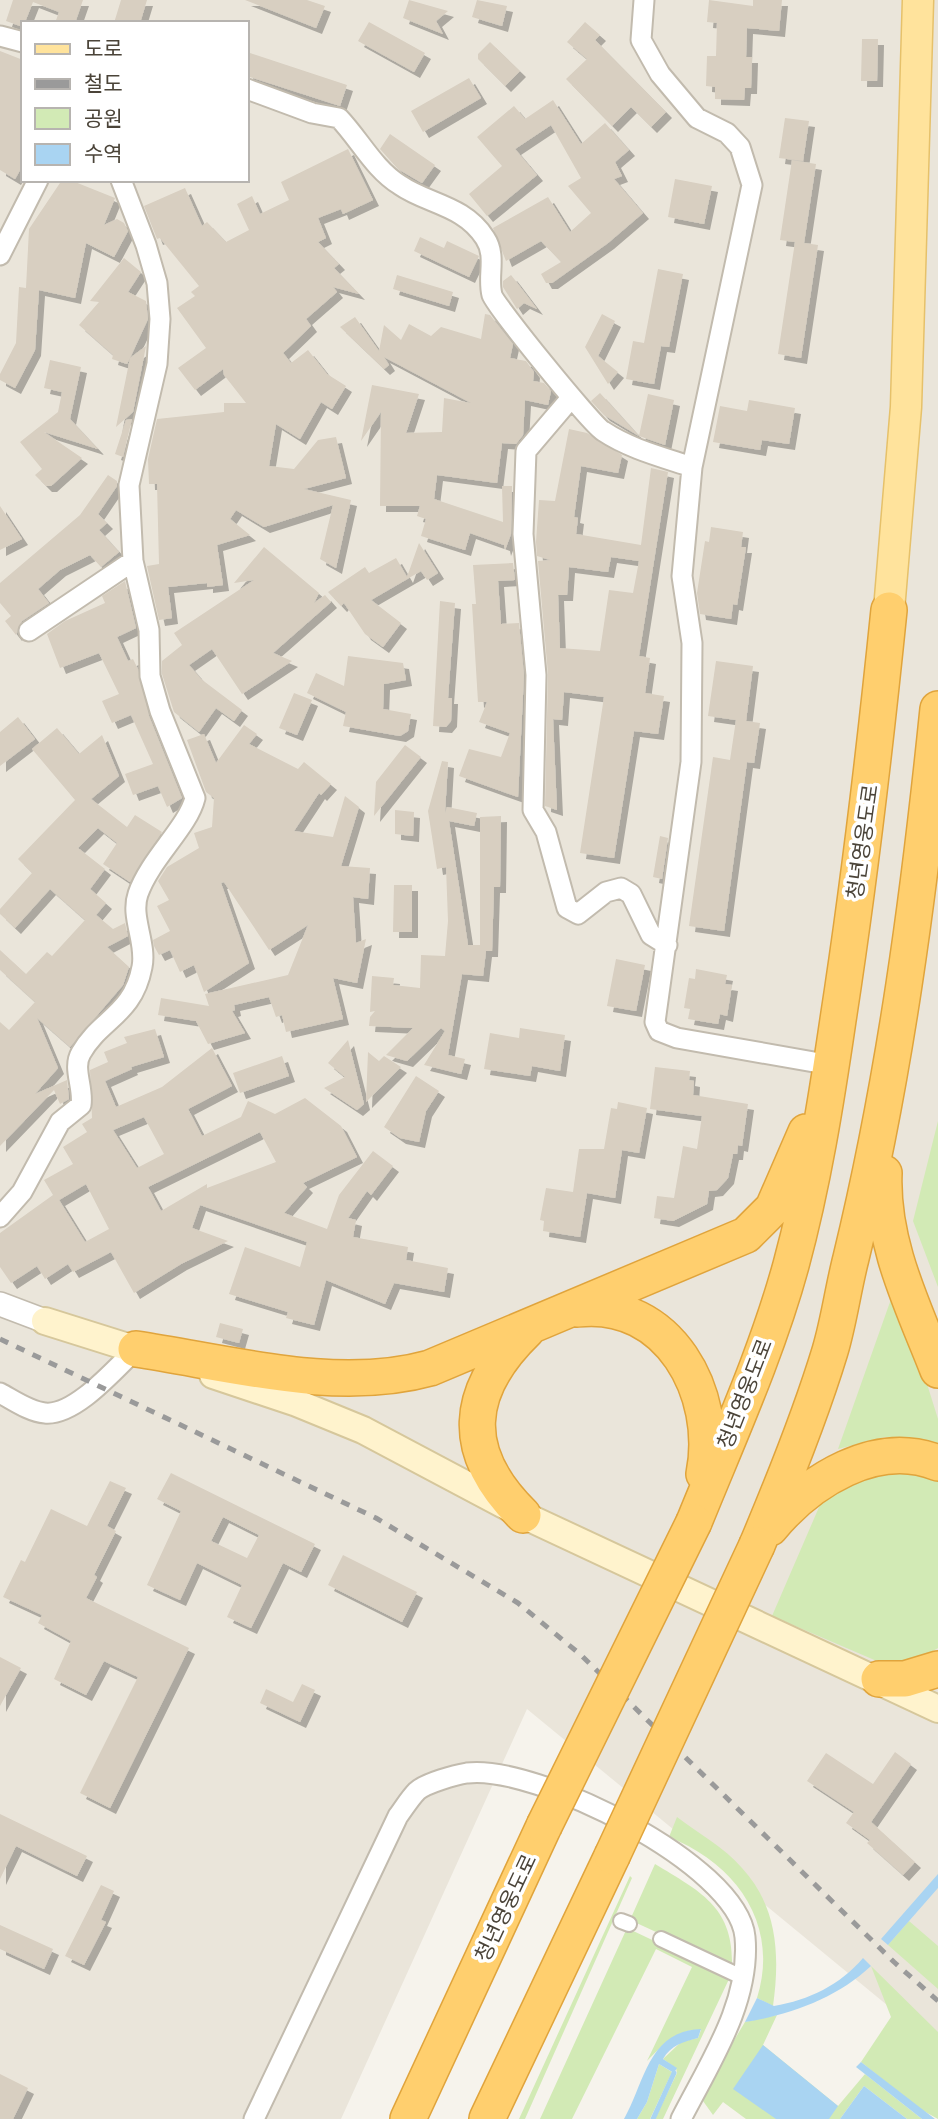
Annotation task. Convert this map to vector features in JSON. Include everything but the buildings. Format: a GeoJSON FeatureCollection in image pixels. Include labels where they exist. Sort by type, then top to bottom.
{"type":"FeatureCollection","features":[{"type":"Feature","properties":{"kind":"highway","name":"청년영웅도로"},"geometry":{"type":"LineString","coordinates":[[408,2119],[544,1825],[694,1522],[747,1391],[790,1267],[807,1200],[830,1071],[871,788],[889,610]]}},
{"type":"Feature","properties":{"kind":"highway"},"geometry":{"type":"LineString","coordinates":[[487,2119],[757,1545],[831,1349],[888,1090],[920,882],[938,709]]}},
{"type":"Feature","properties":{"kind":"highway"},"geometry":{"type":"LineString","coordinates":[[136,1349],[327,1378],[363,1380],[396,1377],[430,1368],[746,1235],[773,1208],[830,1071]]}},
{"type":"Feature","properties":{"kind":"highway"},"geometry":{"type":"LineString","coordinates":[[888,1090],[885,1216],[892,1250],[938,1370]]}},
{"type":"Feature","properties":{"kind":"highway"},"geometry":{"type":"LineString","coordinates":[[523,1515],[503,1495],[489,1475],[481,1455],[477,1410],[484,1387],[504,1355],[531,1326],[554,1314],[606,1307],[652,1325],[683,1359],[704,1403],[708,1436],[706,1464],[694,1522]]}},
{"type":"Feature","properties":{"kind":"highway"},"geometry":{"type":"LineString","coordinates":[[757,1545],[780,1516],[804,1495],[855,1464],[881,1456],[904,1455],[938,1462]]}},
{"type":"Feature","properties":{"kind":"highway"},"geometry":{"type":"LineString","coordinates":[[880,1679],[905,1679],[938,1669]]}},
{"type":"Feature","properties":{"kind":"main road"},"geometry":{"type":"LineString","coordinates":[[889,610],[906,407],[918,0]]}},
{"type":"Feature","properties":{"kind":"main road"},"geometry":{"type":"LineString","coordinates":[[45,1321],[297,1403],[363,1430],[523,1515],[880,1679],[938,1709]]}},
{"type":"Feature","properties":{"kind":"street"},"geometry":{"type":"LineString","coordinates":[[644,0],[641,40],[660,74],[697,118],[727,133],[740,147],[752,185],[692,467],[682,576],[692,643],[691,762],[655,1022],[659,1031],[677,1038],[830,1071]]}},
{"type":"Feature","properties":{"kind":"street"},"geometry":{"type":"LineString","coordinates":[[0,36],[21,41]]}},
{"type":"Feature","properties":{"kind":"street"},"geometry":{"type":"LineString","coordinates":[[248,89],[312,113],[339,118],[377,165],[400,186],[435,200],[471,222],[486,239],[492,257],[492,296],[571,398],[600,430],[627,445],[692,467]]}},
{"type":"Feature","properties":{"kind":"street"},"geometry":{"type":"LineString","coordinates":[[0,255],[37,182]]}},
{"type":"Feature","properties":{"kind":"street"},"geometry":{"type":"LineString","coordinates":[[0,1217],[22,1192],[60,1122],[81,1105],[83,1095],[77,1067],[80,1054],[94,1035],[120,1014],[142,969],[144,946],[136,912],[137,895],[159,853],[192,809],[195,798],[160,710],[150,676],[149,630],[133,561],[129,485],[157,364],[160,319],[153,270],[122,182]]}},
{"type":"Feature","properties":{"kind":"street"},"geometry":{"type":"LineString","coordinates":[[571,398],[526,451],[523,534],[536,675],[533,810],[546,832],[567,908],[578,914],[606,892],[621,888],[631,894],[651,935],[667,945]]}},
{"type":"Feature","properties":{"kind":"street"},"geometry":{"type":"LineString","coordinates":[[29,631],[133,561]]}},
{"type":"Feature","properties":{"kind":"street"},"geometry":{"type":"LineString","coordinates":[[0,1304],[45,1321]]}},
{"type":"Feature","properties":{"kind":"street"},"geometry":{"type":"LineString","coordinates":[[0,1393],[42,1413],[60,1413],[96,1387],[136,1349]]}},
{"type":"Feature","properties":{"kind":"street"},"geometry":{"type":"LineString","coordinates":[[254,2119],[398,1816],[419,1789],[467,1773],[515,1777],[565,1794],[608,1813],[701,1871],[734,1904],[745,1934],[744,1978],[711,2062],[681,2119]]}},
{"type":"Feature","properties":{"kind":"street"},"geometry":{"type":"LineString","coordinates":[[661,1939],[744,1978]]}},
{"type":"Feature","properties":{"kind":"shaded area"},"geometry":{"type":"Polygon","coordinates":[[[0,0],[938,0],[938,2047],[527,1709],[341,2119],[0,2119],[0,0]]]}},
{"type":"Feature","properties":{"kind":"green space"},"geometry":{"type":"Polygon","coordinates":[[[938,1121],[938,1287],[913,1221],[938,1121]]]}},
{"type":"Feature","properties":{"kind":"green space"},"geometry":{"type":"Polygon","coordinates":[[[896,1285],[938,1419],[938,1450],[885,1437],[838,1449],[896,1285]]]}},
{"type":"Feature","properties":{"kind":"green space"},"geometry":{"type":"Polygon","coordinates":[[[921,1473],[938,1482],[938,1648],[908,1665],[886,1665],[772,1616],[829,1484],[843,1474],[921,1473]]]}},
{"type":"Feature","properties":{"kind":"green space"},"geometry":{"type":"Polygon","coordinates":[[[677,1817],[735,1861],[754,1883],[763,1899],[774,1933],[776,1951],[773,2006],[757,1998],[763,1971],[762,1945],[757,1922],[747,1900],[732,1880],[714,1863],[669,1837],[677,1817]]]}},
{"type":"Feature","properties":{"kind":"green space"},"geometry":{"type":"Polygon","coordinates":[[[655,1864],[700,1893],[721,1915],[731,1946],[732,1967],[630,1920],[655,1864]]]}},
{"type":"Feature","properties":{"kind":"green space"},"geometry":{"type":"Polygon","coordinates":[[[630,1876],[632,1878],[525,2119],[519,2119],[630,1876]]]}},
{"type":"Feature","properties":{"kind":"green space"},"geometry":{"type":"Polygon","coordinates":[[[909,1921],[938,1946],[938,1989],[888,1945],[909,1921]]]}},
{"type":"Feature","properties":{"kind":"green space"},"geometry":{"type":"Polygon","coordinates":[[[627,1928],[730,1977],[663,2119],[655,2119],[677,2073],[676,2068],[663,2059],[681,2042],[698,2038],[701,2030],[678,2035],[647,2061],[692,1967],[656,1949],[572,2119],[540,2119],[627,1928]]]}},
{"type":"Feature","properties":{"kind":"green space"},"geometry":{"type":"Polygon","coordinates":[[[871,1966],[938,2032],[938,2119],[920,2109],[861,2062],[891,2017],[871,1966]]]}},
{"type":"Feature","properties":{"kind":"green space"},"geometry":{"type":"Polygon","coordinates":[[[777,2015],[763,2045],[838,2106],[865,2074],[922,2119],[907,2119],[864,2086],[840,2119],[746,2119],[723,2102],[713,2115],[703,2101],[703,2092],[745,2022],[777,2015]]]}},
{"type":"Feature","properties":{"kind":"green space"},"geometry":{"type":"Polygon","coordinates":[[[659,2064],[672,2072],[650,2119],[637,2119],[647,2102],[659,2064]]]}},
{"type":"Feature","properties":{"kind":"water"},"geometry":{"type":"Polygon","coordinates":[[[938,1874],[938,1888],[888,1945],[881,1939],[938,1874]]]}},
{"type":"Feature","properties":{"kind":"water"},"geometry":{"type":"Polygon","coordinates":[[[863,1958],[871,1966],[828,1996],[796,2010],[745,2022],[757,1998],[774,2006],[799,2000],[834,1983],[863,1958]]]}},
{"type":"Feature","properties":{"kind":"water"},"geometry":{"type":"Polygon","coordinates":[[[701,2029],[698,2038],[678,2045],[666,2054],[663,2059],[677,2068],[674,2073],[659,2064],[647,2102],[637,2119],[624,2119],[650,2061],[659,2049],[683,2032],[701,2029]]]}},
{"type":"Feature","properties":{"kind":"water"},"geometry":{"type":"Polygon","coordinates":[[[763,2045],[838,2106],[829,2119],[776,2119],[733,2089],[763,2045]]]}},
{"type":"Feature","properties":{"kind":"water"},"geometry":{"type":"Polygon","coordinates":[[[861,2062],[935,2119],[922,2119],[856,2067],[861,2062]]]}},
{"type":"Feature","properties":{"kind":"water"},"geometry":{"type":"Polygon","coordinates":[[[864,2086],[907,2119],[840,2119],[864,2086]]]}},
{"type":"Feature","properties":{"kind":"waterway"},"geometry":{"type":"LineString","coordinates":[[653,2119],[674,2073]]}},
{"type":"Feature","properties":{"kind":"railway"},"geometry":{"type":"LineString","coordinates":[[0,1339],[376,1518],[518,1603],[581,1655],[894,1962],[938,2001]]}}]}
